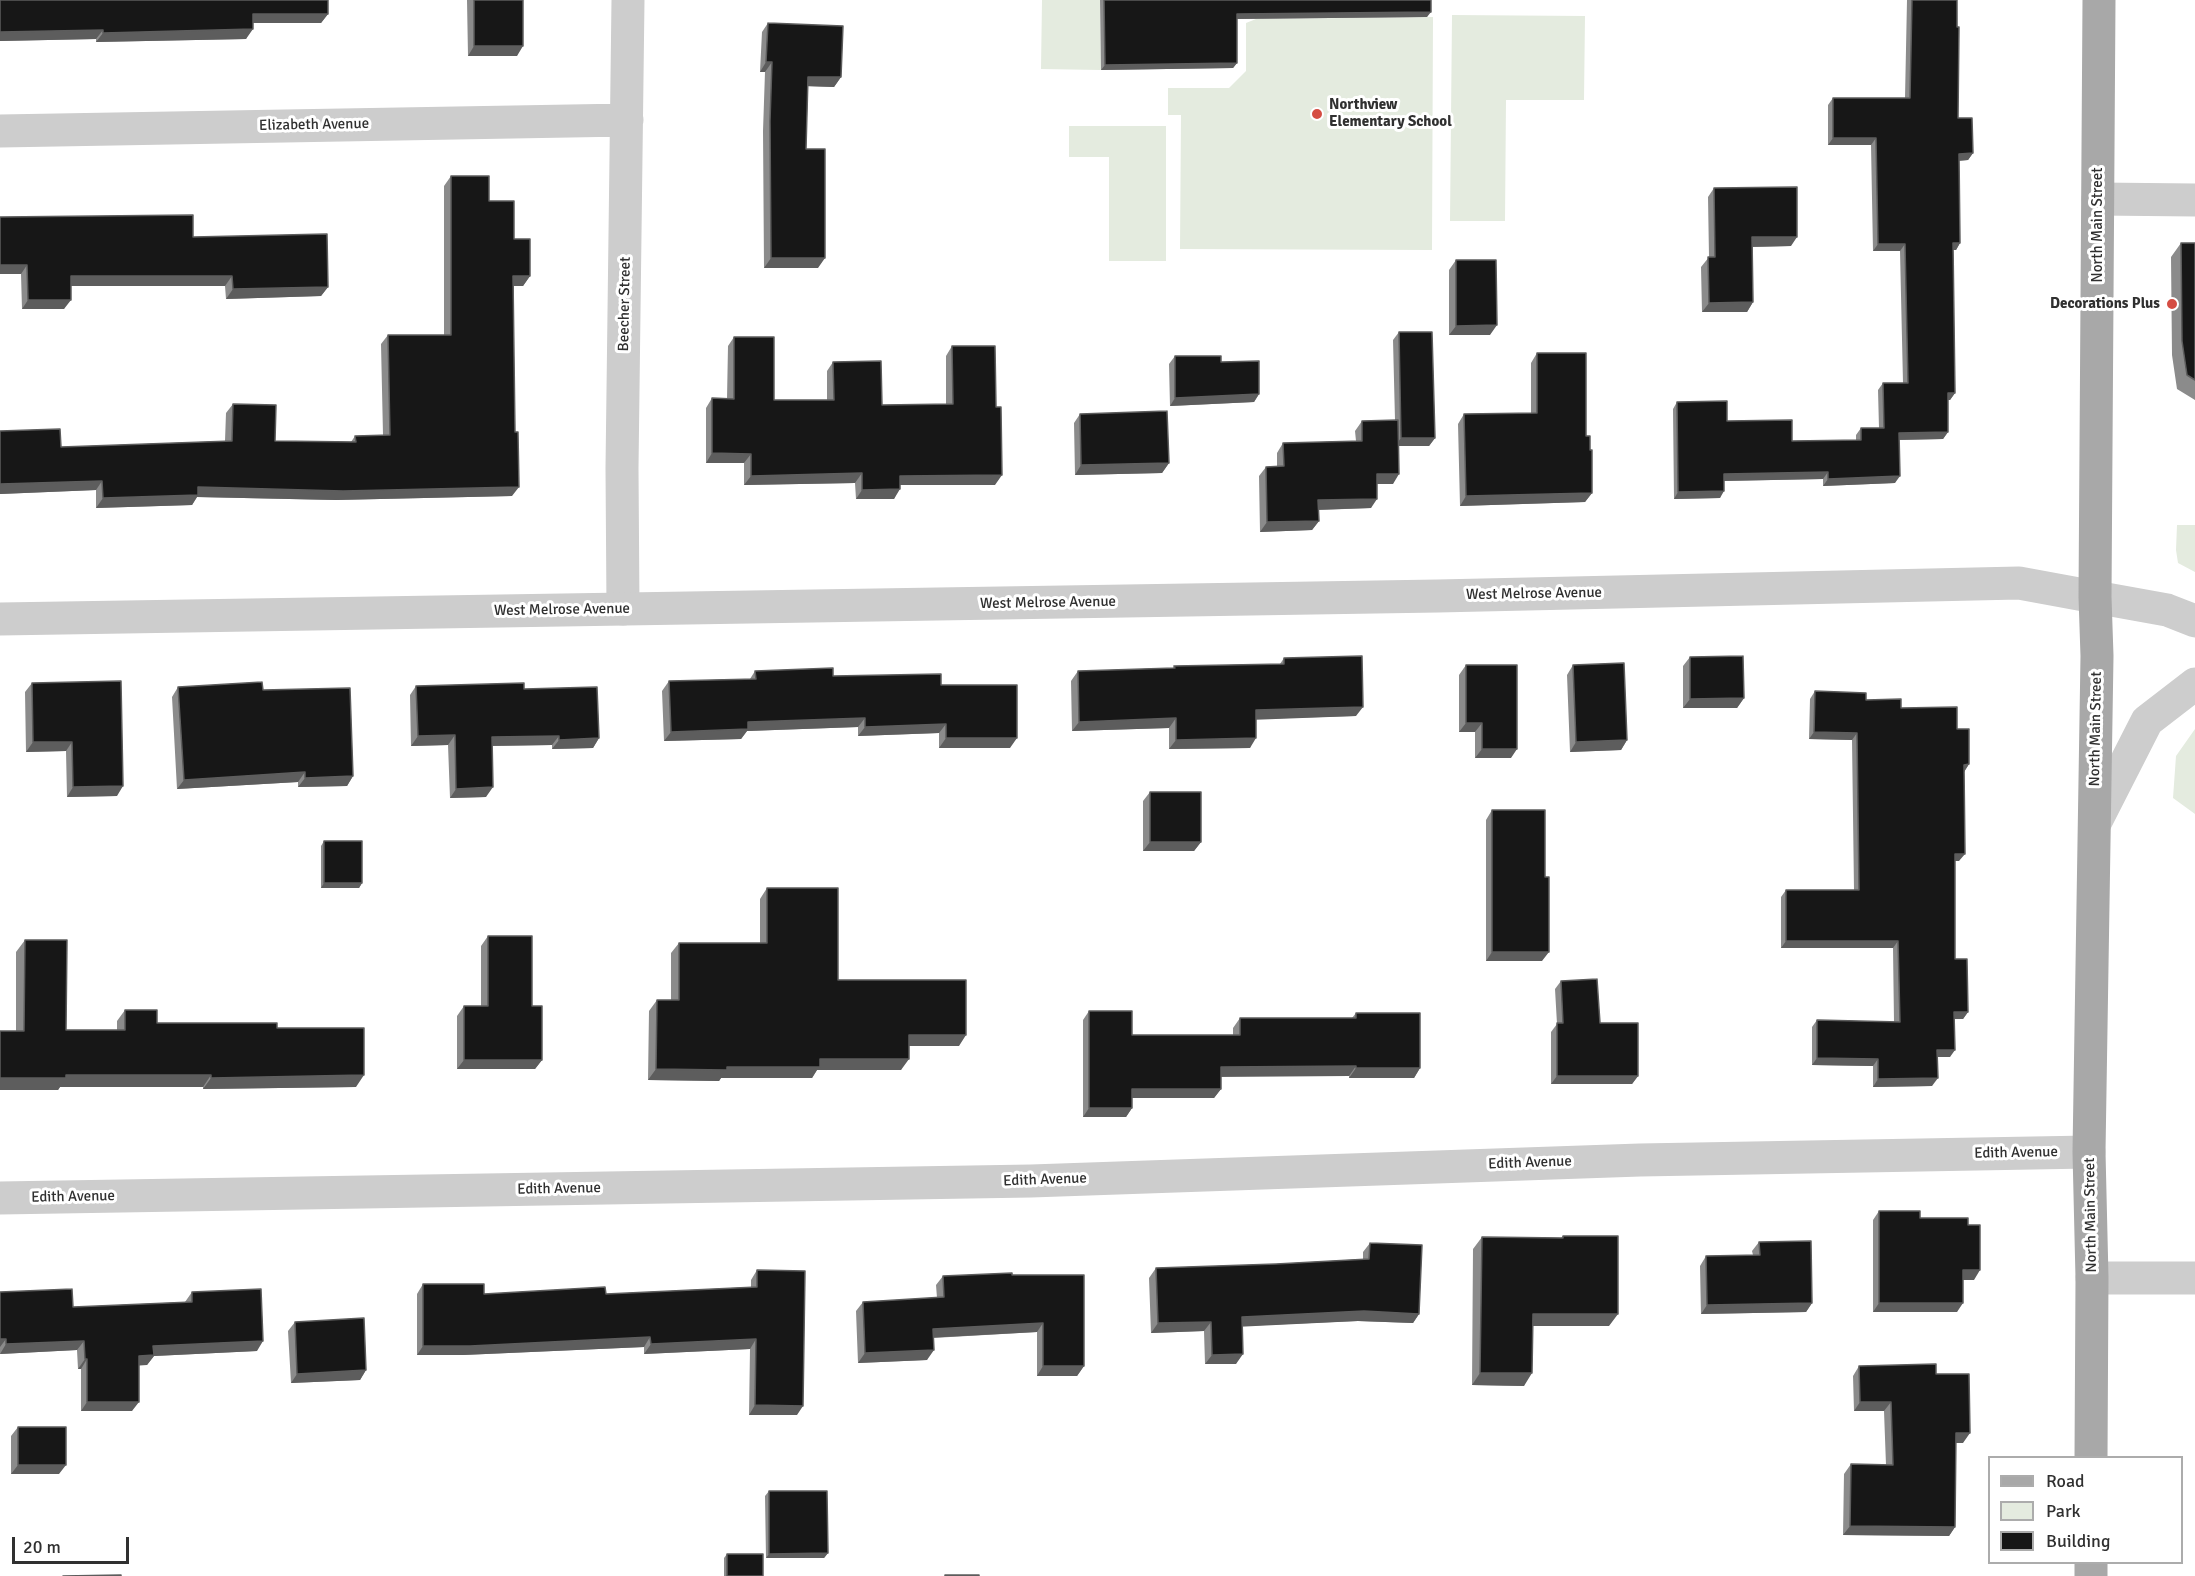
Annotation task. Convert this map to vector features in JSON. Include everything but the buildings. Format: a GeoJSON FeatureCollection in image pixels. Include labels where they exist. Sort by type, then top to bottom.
{"type":"FeatureCollection","features":[{"type":"Feature","properties":{"kind":"main road","name":"North Main Street"},"geometry":{"type":"LineString","coordinates":[[2091,1456],[2092,1278],[2089,1152],[2097,656],[2095,597],[2098,0]]}},
{"type":"Feature","properties":{"kind":"street","name":"Beecher Street"},"geometry":{"type":"LineString","coordinates":[[623,609],[622,468],[628,0]]}},
{"type":"Feature","properties":{"kind":"street","name":"Elizabeth Avenue"},"geometry":{"type":"LineString","coordinates":[[0,131],[627,120]]}},
{"type":"Feature","properties":{"kind":"street"},"geometry":{"type":"LineString","coordinates":[[2098,199],[2195,200]]}},
{"type":"Feature","properties":{"kind":"street","name":"West Melrose Avenue"},"geometry":{"type":"LineString","coordinates":[[0,619],[1426,597],[2019,583],[2167,610],[2195,621]]}},
{"type":"Feature","properties":{"kind":"street"},"geometry":{"type":"LineString","coordinates":[[2095,824],[2147,721],[2195,684]]}},
{"type":"Feature","properties":{"kind":"street","name":"Edith Avenue"},"geometry":{"type":"LineString","coordinates":[[0,1198],[1020,1181],[1640,1160],[2089,1152]]}},
{"type":"Feature","properties":{"kind":"street"},"geometry":{"type":"LineString","coordinates":[[2092,1278],[2195,1278]]}},
{"type":"Feature","properties":{"kind":"green space"},"geometry":{"type":"Polygon","coordinates":[[[1042,0],[1100,0],[1101,70],[1041,69],[1042,0]]]}},
{"type":"Feature","properties":{"kind":"green space"},"geometry":{"type":"Polygon","coordinates":[[[1452,15],[1585,16],[1584,100],[1506,100],[1505,221],[1450,221],[1452,15]]]}},
{"type":"Feature","properties":{"kind":"green space"},"geometry":{"type":"Polygon","coordinates":[[[1433,17],[1432,250],[1180,249],[1181,115],[1168,115],[1168,88],[1229,88],[1246,71],[1246,23],[1256,19],[1433,17]]]}},
{"type":"Feature","properties":{"kind":"green space"},"geometry":{"type":"Polygon","coordinates":[[[1069,126],[1166,126],[1166,261],[1109,261],[1109,157],[1069,157],[1069,126]]]}},
{"type":"Feature","properties":{"kind":"green space"},"geometry":{"type":"Polygon","coordinates":[[[2177,525],[2195,525],[2195,572],[2178,563],[2177,525]]]}},
{"type":"Feature","properties":{"kind":"green space"},"geometry":{"type":"Polygon","coordinates":[[[2195,729],[2195,814],[2173,798],[2176,756],[2195,729]]]}},
{"type":"Feature","properties":{"kind":"place","name":"Northview Elementary School"},"geometry":{"type":"Point","coordinates":[1317,114]}},
{"type":"Feature","properties":{"kind":"place","name":"Decorations Plus"},"geometry":{"type":"Point","coordinates":[2172,304]}}]}
